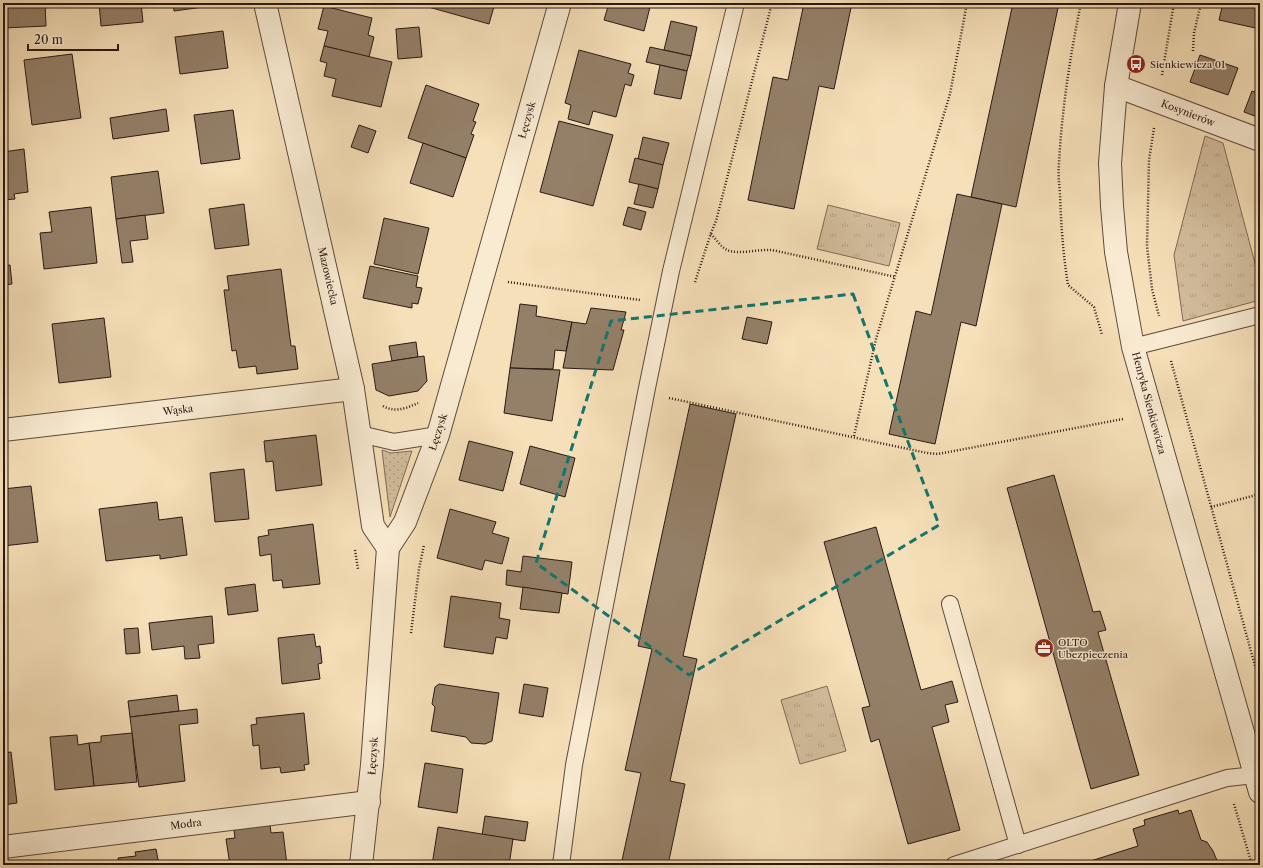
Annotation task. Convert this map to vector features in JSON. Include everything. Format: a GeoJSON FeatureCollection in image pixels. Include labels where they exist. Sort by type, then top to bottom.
{"type":"FeatureCollection","features":[{"type":"Feature","properties":{"kind":"street","name":"Mazowiecka"},"geometry":{"type":"LineString","coordinates":[[265,3],[353,389],[374,526],[388,548]]}},
{"type":"Feature","properties":{"kind":"street","name":"Łęczysk"},"geometry":{"type":"LineString","coordinates":[[362,865],[369,802],[388,548],[405,522],[438,435],[560,3]]}},
{"type":"Feature","properties":{"kind":"street","name":"Henryka Sienkiewicza"},"geometry":{"type":"LineString","coordinates":[[1130,3],[1116,86],[1110,163],[1116,252],[1133,347],[1258,781]]}},
{"type":"Feature","properties":{"kind":"street","name":"Kosynierów"},"geometry":{"type":"LineString","coordinates":[[1116,86],[1260,140]]}},
{"type":"Feature","properties":{"kind":"street","name":"Wąska"},"geometry":{"type":"LineString","coordinates":[[3,430],[353,389]]}},
{"type":"Feature","properties":{"kind":"street","name":"Modra"},"geometry":{"type":"LineString","coordinates":[[3,847],[369,802]]}},
{"type":"Feature","properties":{"kind":"lane"},"geometry":{"type":"LineString","coordinates":[[561,865],[574,765],[664,304],[736,3]]}},
{"type":"Feature","properties":{"kind":"lane"},"geometry":{"type":"LineString","coordinates":[[1133,347],[1260,315]]}},
{"type":"Feature","properties":{"kind":"lane"},"geometry":{"type":"LineString","coordinates":[[360,434],[394,442],[438,435]]}},
{"type":"Feature","properties":{"kind":"lane"},"geometry":{"type":"LineString","coordinates":[[950,604],[1018,845]]}},
{"type":"Feature","properties":{"kind":"lane"},"geometry":{"type":"LineString","coordinates":[[954,865],[1227,778],[1258,781]]}},
{"type":"Feature","properties":{"kind":"path"},"geometry":{"type":"LineString","coordinates":[[854,436],[876,339],[896,277],[950,94],[967,3]]}},
{"type":"Feature","properties":{"kind":"path"},"geometry":{"type":"LineString","coordinates":[[1081,3],[1070,60],[1063,116],[1059,165],[1060,219],[1068,285],[1094,307],[1102,338]]}},
{"type":"Feature","properties":{"kind":"path"},"geometry":{"type":"LineString","coordinates":[[1194,51],[1194,33],[1201,3]]}},
{"type":"Feature","properties":{"kind":"path"},"geometry":{"type":"LineString","coordinates":[[711,233],[726,249],[735,252],[762,249],[772,250],[896,277]]}},
{"type":"Feature","properties":{"kind":"path"},"geometry":{"type":"LineString","coordinates":[[504,281],[664,304]]}},
{"type":"Feature","properties":{"kind":"path"},"geometry":{"type":"LineString","coordinates":[[646,393],[854,436],[927,453],[938,454],[1123,419]]}},
{"type":"Feature","properties":{"kind":"path"},"geometry":{"type":"LineString","coordinates":[[379,402],[388,409],[397,410],[412,406],[422,400]]}},
{"type":"Feature","properties":{"kind":"path"},"geometry":{"type":"LineString","coordinates":[[1122,412],[1125,425]]}},
{"type":"Feature","properties":{"kind":"path"},"geometry":{"type":"LineString","coordinates":[[1211,506],[1260,494]]}},
{"type":"Feature","properties":{"kind":"path"},"geometry":{"type":"LineString","coordinates":[[411,633],[419,569],[425,543]]}},
{"type":"Feature","properties":{"kind":"path"},"geometry":{"type":"LineString","coordinates":[[355,544],[358,573]]}},
{"type":"Feature","properties":{"kind":"highlighted area"},"geometry":{"type":"Polygon","coordinates":[[[853,294],[939,525],[689,675],[536,563],[611,321],[853,294]]]}},
{"type":"Feature","properties":{"kind":"green space"},"geometry":{"type":"Polygon","coordinates":[[[1205,136],[1223,143],[1260,282],[1260,300],[1183,321],[1174,255],[1205,136]]]}},
{"type":"Feature","properties":{"kind":"green space"},"geometry":{"type":"Polygon","coordinates":[[[828,205],[900,223],[889,266],[817,249],[828,205]]]}},
{"type":"Feature","properties":{"kind":"green space"},"geometry":{"type":"Polygon","coordinates":[[[382,450],[391,453],[412,451],[390,517],[382,450]]]}},
{"type":"Feature","properties":{"kind":"green space"},"geometry":{"type":"Polygon","coordinates":[[[827,686],[846,751],[800,764],[781,700],[827,686]]]}},
{"type":"Feature","properties":{"kind":"building"},"geometry":{"type":"Polygon","coordinates":[[[3,3],[4,28],[3,28],[3,3]]]}},
{"type":"Feature","properties":{"kind":"building"},"geometry":{"type":"Polygon","coordinates":[[[3,3],[45,3],[46,26],[4,28],[3,3]]]}},
{"type":"Feature","properties":{"kind":"building"},"geometry":{"type":"Polygon","coordinates":[[[99,3],[141,3],[143,22],[101,26],[99,3]]]}},
{"type":"Feature","properties":{"kind":"building"},"geometry":{"type":"Polygon","coordinates":[[[173,3],[218,3],[218,5],[174,11],[173,3]]]}},
{"type":"Feature","properties":{"kind":"building"},"geometry":{"type":"Polygon","coordinates":[[[426,3],[495,3],[489,24],[425,6],[426,3]]]}},
{"type":"Feature","properties":{"kind":"building"},"geometry":{"type":"Polygon","coordinates":[[[609,3],[651,3],[644,31],[604,20],[609,3]]]}},
{"type":"Feature","properties":{"kind":"building"},"geometry":{"type":"Polygon","coordinates":[[[804,3],[852,3],[834,89],[819,86],[794,209],[748,200],[773,77],[788,80],[804,3]]]}},
{"type":"Feature","properties":{"kind":"building"},"geometry":{"type":"Polygon","coordinates":[[[1013,3],[1059,3],[1016,207],[971,197],[1013,3]]]}},
{"type":"Feature","properties":{"kind":"building"},"geometry":{"type":"Polygon","coordinates":[[[1223,3],[1260,3],[1260,29],[1219,20],[1223,3]]]}},
{"type":"Feature","properties":{"kind":"building"},"geometry":{"type":"Polygon","coordinates":[[[324,6],[372,18],[368,35],[374,37],[369,57],[324,46],[328,31],[318,29],[324,6]]]}},
{"type":"Feature","properties":{"kind":"building"},"geometry":{"type":"Polygon","coordinates":[[[671,21],[697,27],[691,56],[664,50],[671,21]]]}},
{"type":"Feature","properties":{"kind":"building"},"geometry":{"type":"Polygon","coordinates":[[[419,27],[422,57],[398,59],[396,29],[419,27]]]}},
{"type":"Feature","properties":{"kind":"building"},"geometry":{"type":"Polygon","coordinates":[[[3,28],[5,48],[3,49],[3,28]]]}},
{"type":"Feature","properties":{"kind":"building"},"geometry":{"type":"Polygon","coordinates":[[[223,31],[228,68],[180,74],[175,37],[223,31]]]}},
{"type":"Feature","properties":{"kind":"building"},"geometry":{"type":"Polygon","coordinates":[[[324,46],[392,62],[381,107],[332,96],[336,79],[324,76],[327,63],[320,61],[324,46]]]}},
{"type":"Feature","properties":{"kind":"building"},"geometry":{"type":"Polygon","coordinates":[[[650,47],[691,56],[687,71],[646,62],[650,47]]]}},
{"type":"Feature","properties":{"kind":"building"},"geometry":{"type":"Polygon","coordinates":[[[579,50],[631,64],[628,73],[634,75],[631,86],[625,84],[616,117],[593,111],[589,125],[568,119],[571,105],[565,103],[579,50]]]}},
{"type":"Feature","properties":{"kind":"building"},"geometry":{"type":"Polygon","coordinates":[[[72,54],[81,118],[32,125],[24,60],[72,54]]]}},
{"type":"Feature","properties":{"kind":"building"},"geometry":{"type":"Polygon","coordinates":[[[1200,55],[1238,68],[1228,95],[1190,82],[1200,55]]]}},
{"type":"Feature","properties":{"kind":"building"},"geometry":{"type":"Polygon","coordinates":[[[660,65],[687,71],[681,99],[654,94],[660,65]]]}},
{"type":"Feature","properties":{"kind":"building"},"geometry":{"type":"Polygon","coordinates":[[[426,85],[479,104],[473,121],[476,122],[471,134],[474,135],[466,158],[408,138],[426,85]]]}},
{"type":"Feature","properties":{"kind":"building"},"geometry":{"type":"Polygon","coordinates":[[[1252,91],[1260,94],[1260,118],[1244,112],[1252,91]]]}},
{"type":"Feature","properties":{"kind":"building"},"geometry":{"type":"Polygon","coordinates":[[[166,109],[169,131],[113,139],[110,118],[166,109]]]}},
{"type":"Feature","properties":{"kind":"building"},"geometry":{"type":"Polygon","coordinates":[[[233,110],[240,159],[201,164],[194,115],[233,110]]]}},
{"type":"Feature","properties":{"kind":"building"},"geometry":{"type":"Polygon","coordinates":[[[559,121],[613,135],[593,206],[540,192],[559,121]]]}},
{"type":"Feature","properties":{"kind":"building"},"geometry":{"type":"Polygon","coordinates":[[[359,125],[376,131],[368,153],[351,147],[359,125]]]}},
{"type":"Feature","properties":{"kind":"building"},"geometry":{"type":"Polygon","coordinates":[[[643,137],[669,143],[663,165],[638,159],[643,137]]]}},
{"type":"Feature","properties":{"kind":"building"},"geometry":{"type":"Polygon","coordinates":[[[423,143],[466,158],[453,197],[410,183],[423,143]]]}},
{"type":"Feature","properties":{"kind":"building"},"geometry":{"type":"Polygon","coordinates":[[[24,149],[28,192],[14,194],[15,199],[3,200],[3,152],[24,149]]]}},
{"type":"Feature","properties":{"kind":"building"},"geometry":{"type":"Polygon","coordinates":[[[635,158],[663,165],[658,189],[629,182],[635,158]]]}},
{"type":"Feature","properties":{"kind":"building"},"geometry":{"type":"Polygon","coordinates":[[[158,171],[164,213],[116,219],[111,177],[158,171]]]}},
{"type":"Feature","properties":{"kind":"building"},"geometry":{"type":"Polygon","coordinates":[[[639,184],[658,189],[653,208],[634,204],[639,184]]]}},
{"type":"Feature","properties":{"kind":"building"},"geometry":{"type":"Polygon","coordinates":[[[957,194],[1002,204],[976,326],[961,322],[935,444],[889,434],[916,311],[931,315],[957,194]]]}},
{"type":"Feature","properties":{"kind":"building"},"geometry":{"type":"Polygon","coordinates":[[[244,204],[249,245],[215,249],[209,209],[244,204]]]}},
{"type":"Feature","properties":{"kind":"building"},"geometry":{"type":"Polygon","coordinates":[[[91,207],[97,263],[44,269],[40,233],[52,232],[49,212],[91,207]]]}},
{"type":"Feature","properties":{"kind":"building"},"geometry":{"type":"Polygon","coordinates":[[[628,207],[646,212],[641,230],[623,225],[628,207]]]}},
{"type":"Feature","properties":{"kind":"building"},"geometry":{"type":"Polygon","coordinates":[[[145,215],[148,239],[130,241],[133,262],[122,263],[116,219],[145,215]]]}},
{"type":"Feature","properties":{"kind":"building"},"geometry":{"type":"Polygon","coordinates":[[[384,218],[429,228],[418,274],[374,264],[384,218]]]}},
{"type":"Feature","properties":{"kind":"building"},"geometry":{"type":"Polygon","coordinates":[[[10,265],[12,284],[3,285],[3,266],[10,265]]]}},
{"type":"Feature","properties":{"kind":"building"},"geometry":{"type":"Polygon","coordinates":[[[370,266],[418,276],[416,287],[422,288],[418,304],[412,303],[412,308],[363,298],[370,266]]]}},
{"type":"Feature","properties":{"kind":"building"},"geometry":{"type":"Polygon","coordinates":[[[281,269],[291,346],[295,346],[298,369],[257,374],[256,366],[239,368],[236,350],[232,351],[224,290],[229,290],[227,276],[281,269]]]}},
{"type":"Feature","properties":{"kind":"building"},"geometry":{"type":"Polygon","coordinates":[[[520,304],[537,306],[536,316],[572,322],[566,351],[555,350],[553,369],[510,368],[520,304]]]}},
{"type":"Feature","properties":{"kind":"building"},"geometry":{"type":"Polygon","coordinates":[[[591,308],[626,312],[621,330],[624,330],[613,370],[563,368],[572,322],[586,324],[591,308]]]}},
{"type":"Feature","properties":{"kind":"building"},"geometry":{"type":"Polygon","coordinates":[[[747,317],[772,322],[767,344],[742,339],[747,317]]]}},
{"type":"Feature","properties":{"kind":"building"},"geometry":{"type":"Polygon","coordinates":[[[104,318],[111,377],[59,383],[52,324],[104,318]]]}},
{"type":"Feature","properties":{"kind":"building"},"geometry":{"type":"Polygon","coordinates":[[[416,342],[418,357],[392,361],[389,346],[416,342]]]}},
{"type":"Feature","properties":{"kind":"building"},"geometry":{"type":"Polygon","coordinates":[[[424,356],[427,381],[418,391],[389,396],[376,390],[372,364],[424,356]]]}},
{"type":"Feature","properties":{"kind":"building"},"geometry":{"type":"Polygon","coordinates":[[[510,368],[560,370],[552,421],[504,413],[510,368]]]}},
{"type":"Feature","properties":{"kind":"building"},"geometry":{"type":"Polygon","coordinates":[[[690,404],[736,414],[683,656],[697,659],[670,781],[685,784],[668,865],[621,865],[641,773],[625,770],[652,649],[638,646],[690,404]]]}},
{"type":"Feature","properties":{"kind":"building"},"geometry":{"type":"Polygon","coordinates":[[[316,435],[322,485],[276,491],[273,461],[266,462],[264,441],[316,435]]]}},
{"type":"Feature","properties":{"kind":"building"},"geometry":{"type":"Polygon","coordinates":[[[469,441],[513,452],[503,491],[459,480],[469,441]]]}},
{"type":"Feature","properties":{"kind":"building"},"geometry":{"type":"Polygon","coordinates":[[[530,446],[575,458],[565,497],[520,484],[530,446]]]}},
{"type":"Feature","properties":{"kind":"building"},"geometry":{"type":"Polygon","coordinates":[[[244,469],[249,519],[215,522],[210,473],[244,469]]]}},
{"type":"Feature","properties":{"kind":"building"},"geometry":{"type":"Polygon","coordinates":[[[1054,475],[1093,612],[1100,611],[1106,630],[1098,632],[1139,775],[1091,789],[1007,488],[1054,475]]]}},
{"type":"Feature","properties":{"kind":"building"},"geometry":{"type":"Polygon","coordinates":[[[31,486],[38,542],[3,546],[3,489],[31,486]]]}},
{"type":"Feature","properties":{"kind":"building"},"geometry":{"type":"Polygon","coordinates":[[[157,502],[159,520],[182,517],[187,555],[160,559],[160,555],[106,561],[99,509],[157,502]]]}},
{"type":"Feature","properties":{"kind":"building"},"geometry":{"type":"Polygon","coordinates":[[[450,509],[496,522],[492,533],[509,538],[502,564],[485,560],[482,570],[437,558],[450,509]]]}},
{"type":"Feature","properties":{"kind":"building"},"geometry":{"type":"Polygon","coordinates":[[[313,524],[320,584],[283,588],[282,580],[273,581],[271,554],[260,556],[258,537],[269,535],[268,530],[313,524]]]}},
{"type":"Feature","properties":{"kind":"building"},"geometry":{"type":"Polygon","coordinates":[[[876,527],[921,690],[952,681],[958,702],[945,705],[949,722],[932,727],[960,830],[908,844],[879,739],[871,742],[862,708],[870,706],[824,542],[876,527]]]}},
{"type":"Feature","properties":{"kind":"building"},"geometry":{"type":"Polygon","coordinates":[[[523,556],[572,562],[568,594],[506,585],[507,570],[521,572],[523,556]]]}},
{"type":"Feature","properties":{"kind":"building"},"geometry":{"type":"Polygon","coordinates":[[[255,584],[258,611],[228,615],[225,588],[255,584]]]}},
{"type":"Feature","properties":{"kind":"building"},"geometry":{"type":"Polygon","coordinates":[[[523,587],[562,593],[559,613],[520,609],[523,587]]]}},
{"type":"Feature","properties":{"kind":"building"},"geometry":{"type":"Polygon","coordinates":[[[451,596],[501,603],[499,618],[510,620],[507,639],[496,637],[493,654],[444,647],[451,596]]]}},
{"type":"Feature","properties":{"kind":"building"},"geometry":{"type":"Polygon","coordinates":[[[212,616],[214,643],[198,645],[200,658],[185,659],[184,646],[152,650],[149,623],[212,616]]]}},
{"type":"Feature","properties":{"kind":"building"},"geometry":{"type":"Polygon","coordinates":[[[138,628],[140,653],[126,654],[124,629],[138,628]]]}},
{"type":"Feature","properties":{"kind":"building"},"geometry":{"type":"Polygon","coordinates":[[[314,634],[316,647],[320,646],[322,663],[318,664],[320,679],[282,684],[278,638],[314,634]]]}},
{"type":"Feature","properties":{"kind":"building"},"geometry":{"type":"Polygon","coordinates":[[[439,684],[499,693],[492,741],[485,744],[471,743],[466,737],[431,731],[435,707],[432,704],[435,687],[439,684]]]}},
{"type":"Feature","properties":{"kind":"building"},"geometry":{"type":"Polygon","coordinates":[[[524,684],[548,688],[543,717],[519,713],[524,684]]]}},
{"type":"Feature","properties":{"kind":"building"},"geometry":{"type":"Polygon","coordinates":[[[177,695],[179,711],[130,717],[128,701],[177,695]]]}},
{"type":"Feature","properties":{"kind":"building"},"geometry":{"type":"Polygon","coordinates":[[[197,709],[198,723],[179,725],[185,781],[139,787],[130,717],[197,709]]]}},
{"type":"Feature","properties":{"kind":"building"},"geometry":{"type":"Polygon","coordinates":[[[304,713],[309,764],[304,765],[305,770],[281,773],[280,767],[261,769],[259,745],[253,746],[251,725],[257,724],[256,718],[304,713]]]}},
{"type":"Feature","properties":{"kind":"building"},"geometry":{"type":"Polygon","coordinates":[[[132,733],[137,782],[94,786],[89,743],[101,742],[101,736],[132,733]]]}},
{"type":"Feature","properties":{"kind":"building"},"geometry":{"type":"Polygon","coordinates":[[[77,735],[78,745],[89,743],[94,786],[55,790],[50,737],[77,735]]]}},
{"type":"Feature","properties":{"kind":"building"},"geometry":{"type":"Polygon","coordinates":[[[11,752],[17,803],[3,805],[3,753],[11,752]]]}},
{"type":"Feature","properties":{"kind":"building"},"geometry":{"type":"Polygon","coordinates":[[[425,763],[463,769],[457,813],[418,807],[425,763]]]}},
{"type":"Feature","properties":{"kind":"building"},"geometry":{"type":"Polygon","coordinates":[[[1178,810],[1179,814],[1191,810],[1201,840],[1207,842],[1219,865],[1078,865],[1138,846],[1133,829],[1145,825],[1144,820],[1178,810]]]}},
{"type":"Feature","properties":{"kind":"building"},"geometry":{"type":"Polygon","coordinates":[[[485,816],[528,822],[525,841],[482,835],[485,816]]]}},
{"type":"Feature","properties":{"kind":"building"},"geometry":{"type":"Polygon","coordinates":[[[270,825],[271,833],[283,832],[287,865],[230,865],[226,839],[235,838],[234,830],[270,825]]]}},
{"type":"Feature","properties":{"kind":"building"},"geometry":{"type":"Polygon","coordinates":[[[438,827],[513,839],[509,865],[432,865],[438,827]]]}},
{"type":"Feature","properties":{"kind":"building"},"geometry":{"type":"Polygon","coordinates":[[[156,849],[159,865],[119,865],[118,858],[136,856],[135,852],[156,849]]]}},
{"type":"Feature","properties":{"kind":"place","name":"Sienkiewicza 01"},"geometry":{"type":"Point","coordinates":[1136,64]}},
{"type":"Feature","properties":{"kind":"place","name":"OLTO Ubezpieczenia"},"geometry":{"type":"Point","coordinates":[1044,648]}}]}
